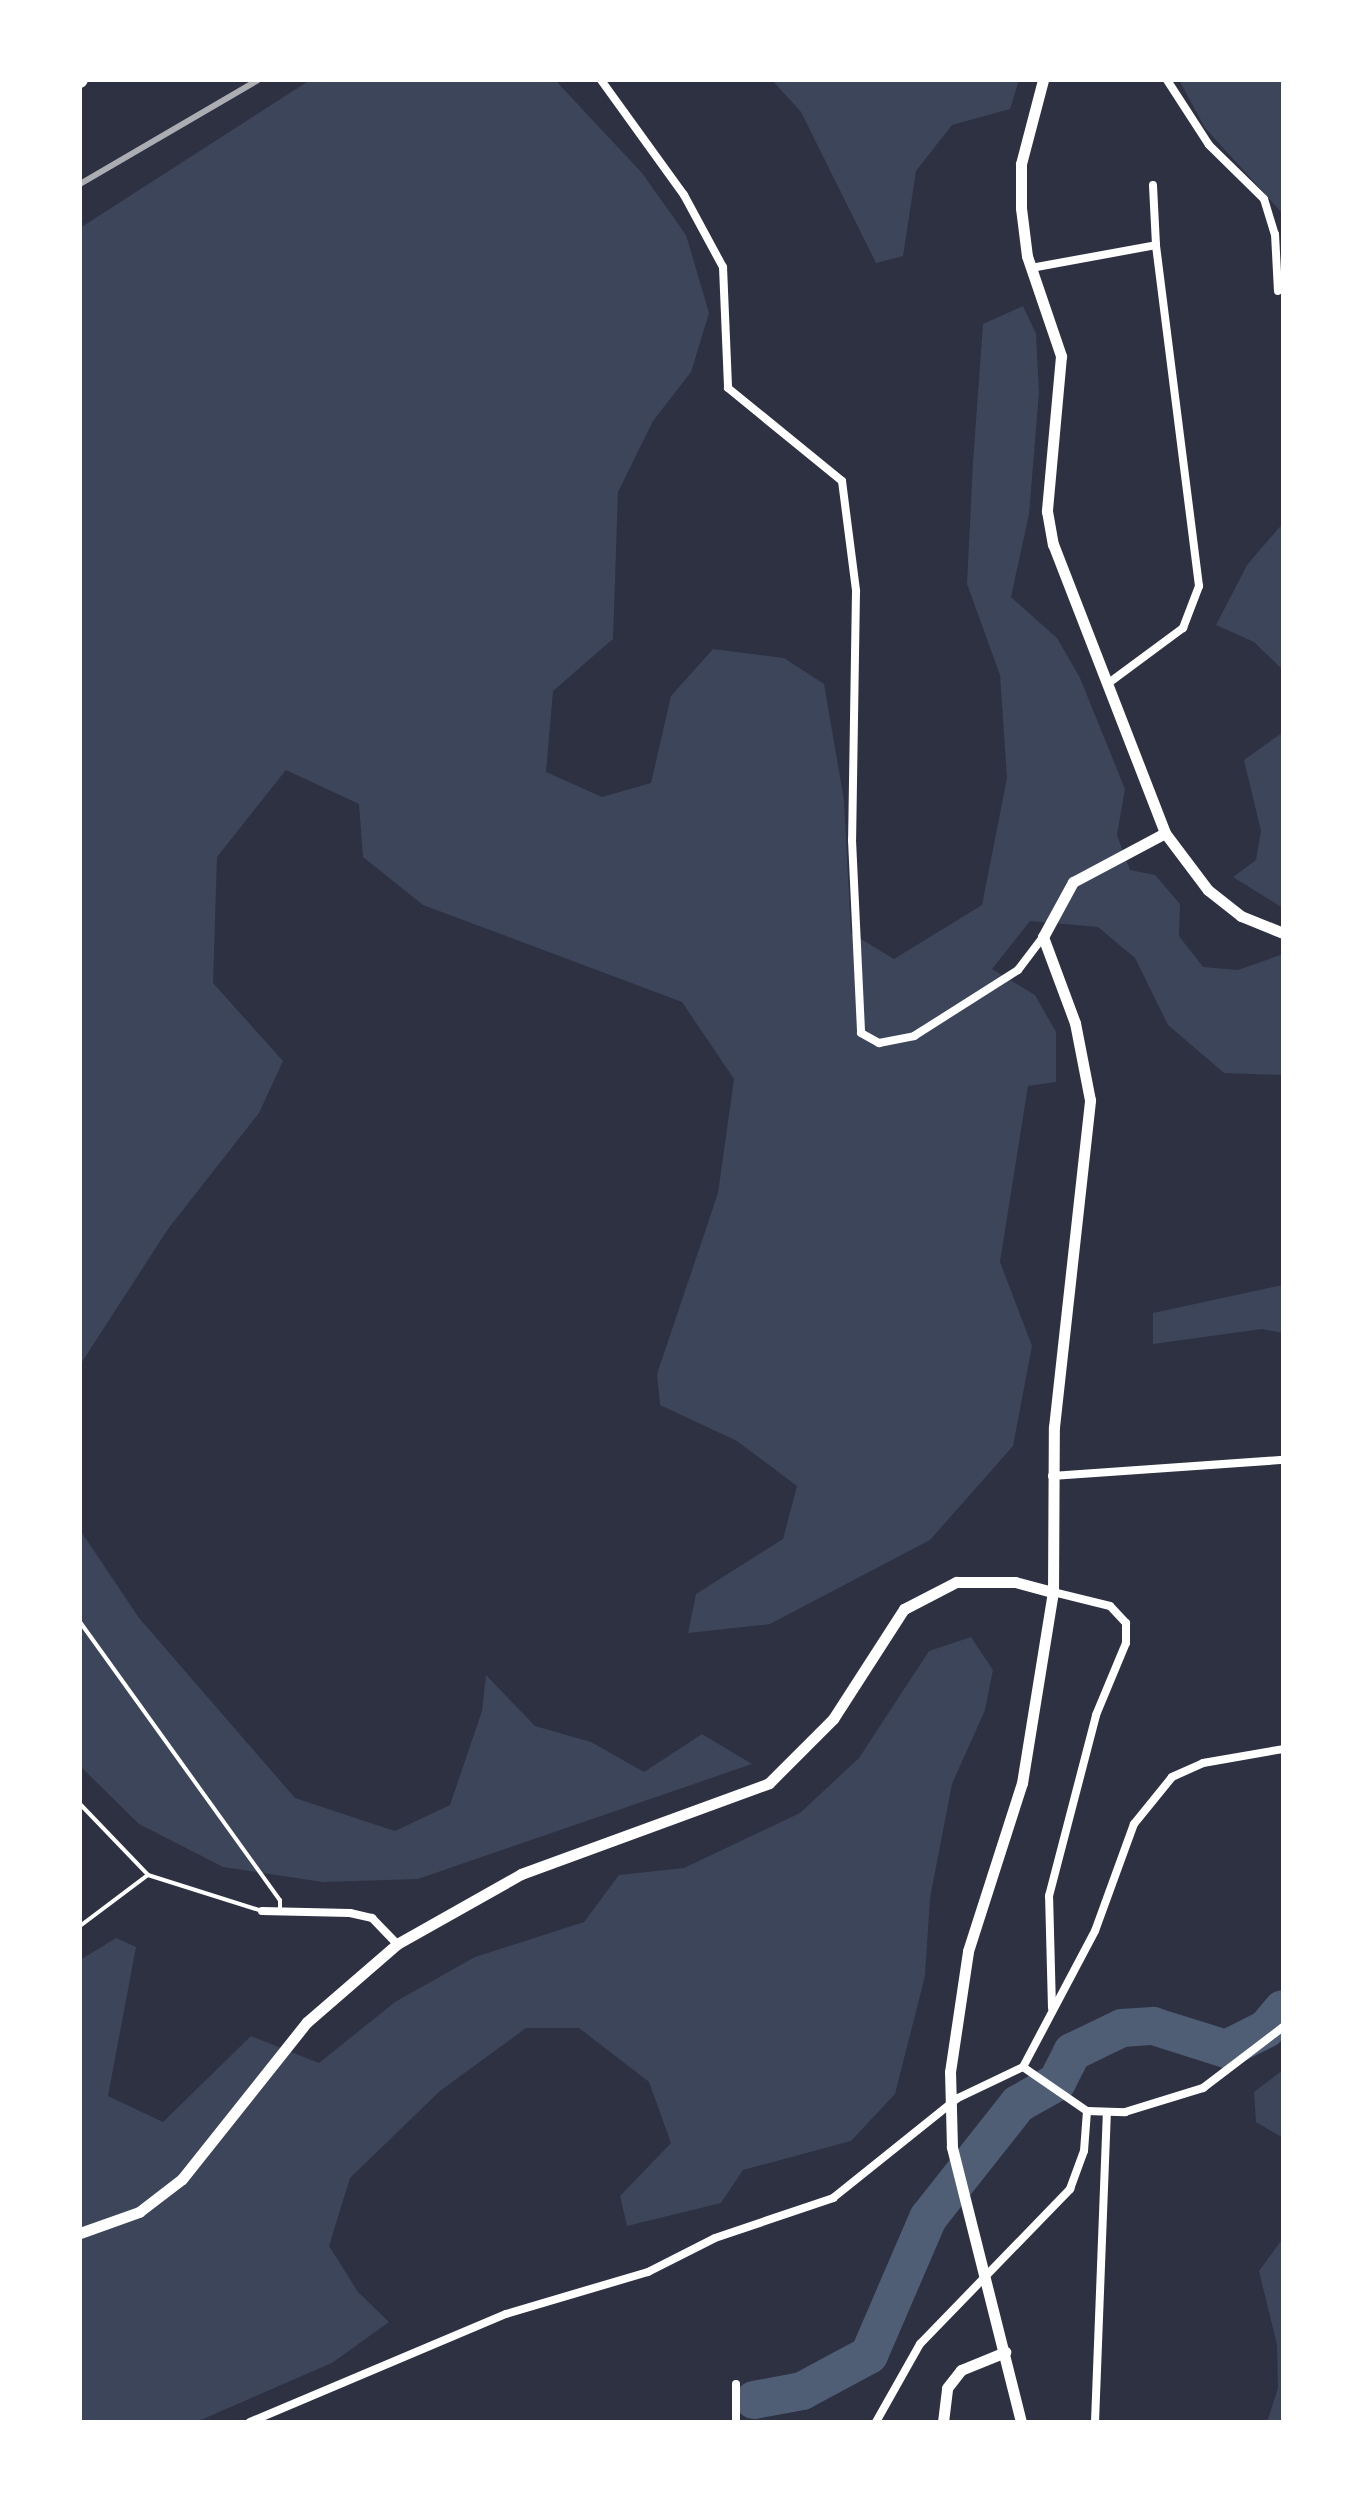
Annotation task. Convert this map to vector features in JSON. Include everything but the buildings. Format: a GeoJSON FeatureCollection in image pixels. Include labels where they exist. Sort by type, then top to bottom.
{"type":"FeatureCollection","features":[{"type":"Feature","properties":{"kind":"street"},"geometry":{"type":"LineString","coordinates":[[601,80],[684,195],[723,267],[728,388],[842,481],[856,591],[852,840],[861,1033],[879,1043],[914,1036],[1018,970],[1043,937],[1073,882],[1165,833]]}},
{"type":"Feature","properties":{"kind":"street"},"geometry":{"type":"LineString","coordinates":[[1043,80],[1021,164],[1031,268],[1061,356],[1049,522],[1165,833],[1208,890],[1241,916],[1283,933]]}},
{"type":"Feature","properties":{"kind":"street"},"geometry":{"type":"LineString","coordinates":[[1167,80],[1209,145],[1264,199],[1275,234],[1278,291]]}},
{"type":"Feature","properties":{"kind":"street"},"geometry":{"type":"LineString","coordinates":[[1110,682],[1183,628],[1199,586],[1156,245],[1153,185]]}},
{"type":"Feature","properties":{"kind":"street"},"geometry":{"type":"LineString","coordinates":[[1031,268],[1156,245]]}},
{"type":"Feature","properties":{"kind":"street"},"geometry":{"type":"LineString","coordinates":[[1021,2422],[952,2147],[950,2072],[968,1951],[1038,1709],[1053,1592],[1052,1476],[1090,1100],[1075,1023],[1043,937]]}},
{"type":"Feature","properties":{"kind":"street"},"geometry":{"type":"LineString","coordinates":[[1052,1476],[1283,1460]]}},
{"type":"Feature","properties":{"kind":"street"},"geometry":{"type":"LineString","coordinates":[[80,2233],[139,2212],[182,2179],[307,2022],[397,1944],[521,1874],[769,1783],[833,1719],[882,1634],[929,1592],[992,1580],[1110,1606],[1126,1623],[1126,1643],[1096,1715],[1049,1896],[1052,2009]]}},
{"type":"Feature","properties":{"kind":"street"},"geometry":{"type":"LineString","coordinates":[[250,2422],[506,2314],[648,2272],[715,2238],[833,2198],[958,2098],[1023,2067],[1095,1931],[1134,1824],[1155,1794],[1203,1763],[1283,1749]]}},
{"type":"Feature","properties":{"kind":"street"},"geometry":{"type":"LineString","coordinates":[[262,1911],[372,1918],[397,1944]]}},
{"type":"Feature","properties":{"kind":"street"},"geometry":{"type":"LineString","coordinates":[[1023,2067],[1087,2111],[1107,2113],[1203,2088],[1283,2027]]}},
{"type":"Feature","properties":{"kind":"street"},"geometry":{"type":"LineString","coordinates":[[876,2422],[920,2344],[1070,2189],[1084,2151],[1087,2111]]}},
{"type":"Feature","properties":{"kind":"street"},"geometry":{"type":"LineString","coordinates":[[1095,2422],[1107,2113]]}},
{"type":"Feature","properties":{"kind":"street"},"geometry":{"type":"LineString","coordinates":[[943,2422],[947,2388],[961,2370],[1005,2352]]}},
{"type":"Feature","properties":{"kind":"street"},"geometry":{"type":"LineString","coordinates":[[736,2384],[736,2422]]}},
{"type":"Feature","properties":{"kind":"lane"},"geometry":{"type":"LineString","coordinates":[[80,1622],[280,1900],[280,1912]]}},
{"type":"Feature","properties":{"kind":"lane"},"geometry":{"type":"LineString","coordinates":[[80,1804],[148,1875],[262,1911]]}},
{"type":"Feature","properties":{"kind":"lane"},"geometry":{"type":"LineString","coordinates":[[80,1926],[148,1875]]}},
{"type":"Feature","properties":{"kind":"shaded area"},"geometry":{"type":"Polygon","coordinates":[[[310,80],[555,80],[642,173],[686,235],[709,313],[691,372],[653,421],[618,492],[613,639],[553,691],[546,772],[602,797],[651,783],[671,696],[713,649],[784,658],[824,684],[844,800],[851,933],[894,959],[982,905],[1007,778],[1000,675],[967,584],[973,462],[983,324],[1023,306],[1036,334],[1039,393],[1029,514],[1011,597],[1057,638],[1080,678],[1125,789],[1117,835],[1130,870],[1155,875],[1180,904],[1179,936],[1203,967],[1238,970],[1283,954],[1283,1075],[1224,1073],[1168,1025],[1135,958],[1098,927],[1030,921],[992,969],[1035,995],[1056,1032],[1056,1082],[1028,1086],[1000,1262],[1032,1346],[1013,1446],[930,1540],[770,1624],[688,1633],[696,1594],[783,1539],[797,1486],[737,1441],[660,1405],[657,1374],[718,1193],[734,1079],[682,1002],[423,905],[363,857],[359,804],[286,770],[217,857],[213,983],[283,1061],[259,1113],[168,1229],[80,1365],[80,228],[310,80]]]}},
{"type":"Feature","properties":{"kind":"shaded area"},"geometry":{"type":"Polygon","coordinates":[[[772,80],[1019,80],[1010,109],[952,125],[916,171],[903,256],[876,263],[801,112],[772,80]]]}},
{"type":"Feature","properties":{"kind":"shaded area"},"geometry":{"type":"Polygon","coordinates":[[[1179,80],[1283,80],[1283,214],[1205,128],[1179,80]]]}},
{"type":"Feature","properties":{"kind":"shaded area"},"geometry":{"type":"Polygon","coordinates":[[[1283,523],[1283,670],[1254,642],[1216,625],[1247,565],[1283,523]]]}},
{"type":"Feature","properties":{"kind":"shaded area"},"geometry":{"type":"Polygon","coordinates":[[[1283,732],[1283,908],[1233,877],[1256,860],[1261,831],[1244,760],[1283,732]]]}},
{"type":"Feature","properties":{"kind":"shaded area"},"geometry":{"type":"Polygon","coordinates":[[[1283,1285],[1283,1333],[1262,1329],[1153,1344],[1153,1313],[1283,1285]]]}},
{"type":"Feature","properties":{"kind":"shaded area"},"geometry":{"type":"Polygon","coordinates":[[[80,1530],[139,1618],[295,1798],[395,1831],[450,1805],[482,1711],[486,1675],[535,1726],[591,1742],[644,1772],[702,1734],[752,1764],[418,1879],[323,1882],[223,1867],[139,1824],[80,1766],[80,1530]]]}},
{"type":"Feature","properties":{"kind":"shaded area"},"geometry":{"type":"Polygon","coordinates":[[[971,1637],[993,1670],[985,1710],[952,1784],[930,1898],[925,1976],[895,2094],[851,2141],[743,2170],[721,2203],[627,2226],[620,2196],[671,2143],[649,2082],[579,2028],[526,2028],[440,2091],[350,2178],[329,2246],[358,2292],[389,2322],[332,2363],[196,2422],[80,2422],[80,1960],[116,1938],[136,1947],[108,2096],[163,2122],[251,2036],[319,2063],[395,2002],[475,1957],[584,1922],[619,1875],[684,1868],[800,1813],[859,1758],[929,1651],[971,1637]]]}},
{"type":"Feature","properties":{"kind":"shaded area"},"geometry":{"type":"Polygon","coordinates":[[[1283,2070],[1283,2138],[1256,2122],[1254,2092],[1283,2070]]]}},
{"type":"Feature","properties":{"kind":"shaded area"},"geometry":{"type":"Polygon","coordinates":[[[1283,2238],[1283,2422],[1267,2422],[1278,2388],[1277,2345],[1259,2271],[1283,2238]]]}},
{"type":"Feature","properties":{"kind":"waterway"},"geometry":{"type":"LineString","coordinates":[[754,2400],[802,2391],[869,2355],[928,2218],[1018,2104],[1057,2082],[1072,2052],[1122,2028],[1153,2026],[1226,2049],[1266,2029],[1283,2009]]}},
{"type":"Feature","properties":{"kind":"railway"},"geometry":{"type":"LineString","coordinates":[[80,184],[258,80]]}}]}
